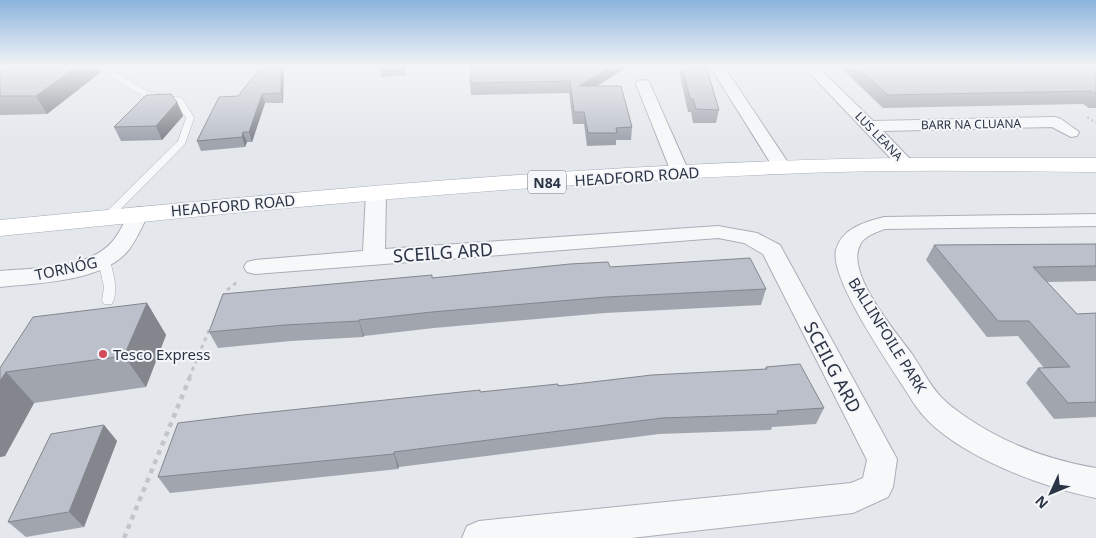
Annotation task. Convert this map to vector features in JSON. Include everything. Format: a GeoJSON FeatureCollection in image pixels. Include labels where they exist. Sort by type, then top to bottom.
{"type":"FeatureCollection","features":[{"type":"Feature","properties":{"kind":"main road","name":"HEADFORD ROAD"},"geometry":{"type":"LineString","coordinates":[[0,228],[376,193],[680,172],[906,164],[1096,165]]}},
{"type":"Feature","properties":{"kind":"street"},"geometry":{"type":"LineString","coordinates":[[645,91],[680,172]]}},
{"type":"Feature","properties":{"kind":"street"},"geometry":{"type":"LineString","coordinates":[[733,91],[782,167]]}},
{"type":"Feature","properties":{"kind":"street","name":"LUS LEANA"},"geometry":{"type":"LineString","coordinates":[[835,91],[906,164]]}},
{"type":"Feature","properties":{"kind":"street","name":"BARR NA CLUANA"},"geometry":{"type":"LineString","coordinates":[[869,126],[1055,122],[1070,132]]}},
{"type":"Feature","properties":{"kind":"street","name":"SCEILG ARD"},"geometry":{"type":"LineString","coordinates":[[374,257],[376,193]]}},
{"type":"Feature","properties":{"kind":"street","name":"TORNÓG"},"geometry":{"type":"LineString","coordinates":[[0,279],[82,268],[104,260],[119,248],[139,214]]}},
{"type":"Feature","properties":{"kind":"street","name":"BALLINFOILE PARK"},"geometry":{"type":"LineString","coordinates":[[1096,220],[884,223],[866,228],[855,238],[847,248],[846,262],[855,288],[934,408],[961,430],[993,448],[1044,469],[1081,480],[1096,482]]}},
{"type":"Feature","properties":{"kind":"street","name":"SCEILG ARD"},"geometry":{"type":"LineString","coordinates":[[255,268],[374,257],[718,232],[750,238],[772,250],[882,459],[877,487],[853,498],[479,538]]}},
{"type":"Feature","properties":{"kind":"lane"},"geometry":{"type":"LineString","coordinates":[[107,217],[182,142],[190,118],[179,100],[146,94],[141,91]]}},
{"type":"Feature","properties":{"kind":"lane"},"geometry":{"type":"LineString","coordinates":[[104,260],[110,287],[108,301]]}},
{"type":"Feature","properties":{"kind":"path"},"geometry":{"type":"LineString","coordinates":[[1084,115],[1096,122]]}},
{"type":"Feature","properties":{"kind":"path"},"geometry":{"type":"LineString","coordinates":[[222,300],[226,291],[255,268]]}},
{"type":"Feature","properties":{"kind":"path"},"geometry":{"type":"LineString","coordinates":[[124,538],[214,319]]}},
{"type":"Feature","properties":{"kind":"building"},"geometry":{"type":"Polygon","coordinates":[[[0,91],[43,91],[36,96],[0,96],[0,91]]]}},
{"type":"Feature","properties":{"kind":"building"},"geometry":{"type":"Polygon","coordinates":[[[242,91],[281,91],[281,93],[262,94],[249,132],[243,132],[242,137],[197,141],[219,97],[238,96],[242,91]]]}},
{"type":"Feature","properties":{"kind":"building"},"geometry":{"type":"Polygon","coordinates":[[[571,91],[622,91],[632,127],[616,128],[617,133],[588,133],[584,112],[574,112],[571,91]]]}},
{"type":"Feature","properties":{"kind":"building"},"geometry":{"type":"Polygon","coordinates":[[[688,91],[713,91],[719,110],[696,109],[693,99],[690,99],[688,91]]]}},
{"type":"Feature","properties":{"kind":"building"},"geometry":{"type":"Polygon","coordinates":[[[884,91],[1087,91],[888,95],[884,91]]]}},
{"type":"Feature","properties":{"kind":"building"},"geometry":{"type":"Polygon","coordinates":[[[171,94],[177,102],[156,126],[114,127],[146,95],[171,94]]]}},
{"type":"Feature","properties":{"kind":"building"},"geometry":{"type":"Polygon","coordinates":[[[1096,244],[1096,266],[1033,267],[1077,314],[1096,313],[1096,402],[1068,403],[1038,368],[1070,367],[1029,321],[998,321],[934,245],[1096,244]]]}},
{"type":"Feature","properties":{"kind":"building"},"geometry":{"type":"Polygon","coordinates":[[[750,258],[766,289],[606,297],[432,312],[359,321],[209,332],[223,294],[432,275],[432,278],[570,264],[608,262],[610,267],[750,258]]]}},
{"type":"Feature","properties":{"kind":"building"},"geometry":{"type":"Polygon","coordinates":[[[147,303],[124,356],[6,372],[0,381],[0,368],[33,317],[147,303]]]}},
{"type":"Feature","properties":{"kind":"building"},"geometry":{"type":"Polygon","coordinates":[[[800,364],[824,408],[777,411],[778,414],[662,418],[394,452],[394,454],[158,477],[178,423],[480,390],[480,392],[558,384],[558,386],[652,375],[767,369],[766,367],[800,364]]]}},
{"type":"Feature","properties":{"kind":"building"},"geometry":{"type":"Polygon","coordinates":[[[104,425],[69,512],[8,522],[51,434],[104,425]]]}},
{"type":"Feature","properties":{"kind":"place","name":"Tesco Express"},"geometry":{"type":"Point","coordinates":[103,354]}}]}
